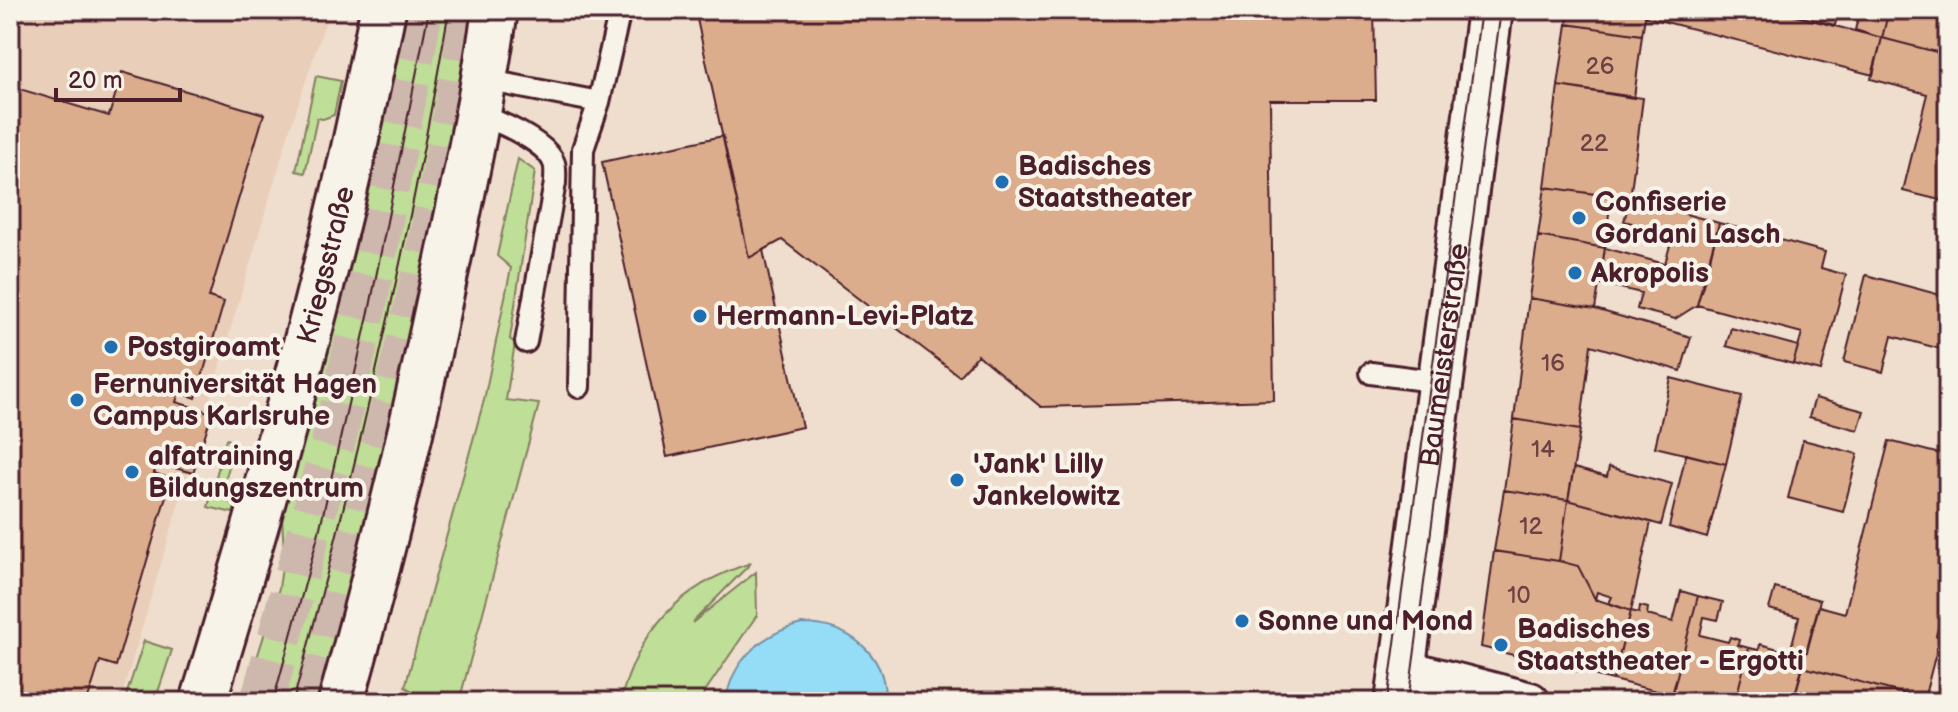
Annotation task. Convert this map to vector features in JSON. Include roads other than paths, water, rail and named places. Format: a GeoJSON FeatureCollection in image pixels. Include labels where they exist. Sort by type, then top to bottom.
{"type":"FeatureCollection","features":[{"type":"Feature","properties":{"kind":"main road","name":"Kriegsstraße"},"geometry":{"type":"LineString","coordinates":[[203,702],[248,556],[308,337],[339,216],[383,10]]}},
{"type":"Feature","properties":{"kind":"main road"},"geometry":{"type":"LineString","coordinates":[[341,702],[396,495],[447,266],[495,10]]}},
{"type":"Feature","properties":{"kind":"main road","name":"Baumeisterstraße"},"geometry":{"type":"LineString","coordinates":[[1400,686],[1490,10]]}},
{"type":"Feature","properties":{"kind":"street"},"geometry":{"type":"LineString","coordinates":[[1400,686],[1530,702]]}},
{"type":"Feature","properties":{"kind":"lane"},"geometry":{"type":"LineString","coordinates":[[579,387],[583,149],[599,102],[620,10]]}},
{"type":"Feature","properties":{"kind":"lane"},"geometry":{"type":"LineString","coordinates":[[481,97],[599,102]]}},
{"type":"Feature","properties":{"kind":"lane"},"geometry":{"type":"LineString","coordinates":[[481,97],[508,126],[541,147],[554,163],[555,183],[526,342]]}},
{"type":"Feature","properties":{"kind":"lane"},"geometry":{"type":"LineString","coordinates":[[1371,373],[1440,382]]}},
{"type":"Feature","properties":{"kind":"water"},"geometry":{"type":"Polygon","coordinates":[[[802,624],[835,629],[862,645],[879,669],[885,702],[726,702],[734,673],[751,651],[774,634],[802,624]]]}},
{"type":"Feature","properties":{"kind":"tunnel"},"geometry":{"type":"LineString","coordinates":[[262,702],[335,436],[365,305],[421,10]]}},
{"type":"Feature","properties":{"kind":"tunnel"},"geometry":{"type":"LineString","coordinates":[[314,702],[361,531],[424,272],[472,10]]}},
{"type":"Feature","properties":{"kind":"tram line"},"geometry":{"type":"LineString","coordinates":[[273,702],[319,532],[370,307],[429,10]]}},
{"type":"Feature","properties":{"kind":"tram line"},"geometry":{"type":"LineString","coordinates":[[293,702],[379,358],[449,10]]}},
{"type":"Feature","properties":{"kind":"tram line"},"geometry":{"type":"LineString","coordinates":[[1387,702],[1481,10]]}},
{"type":"Feature","properties":{"kind":"tram line"},"geometry":{"type":"LineString","coordinates":[[1408,702],[1501,10]]}},
{"type":"Feature","properties":{"kind":"place","name":"Badisches Staatstheater"},"geometry":{"type":"Point","coordinates":[1002,182]}},
{"type":"Feature","properties":{"kind":"place","name":"Confiserie Gordani Lasch"},"geometry":{"type":"Point","coordinates":[1579,218]}},
{"type":"Feature","properties":{"kind":"place","name":"Akropolis"},"geometry":{"type":"Point","coordinates":[1575,273]}},
{"type":"Feature","properties":{"kind":"place","name":"Hermann-Levi-Platz"},"geometry":{"type":"Point","coordinates":[700,316]}},
{"type":"Feature","properties":{"kind":"place","name":"Postgiroamt"},"geometry":{"type":"Point","coordinates":[111,347]}},
{"type":"Feature","properties":{"kind":"place","name":"Fernuniversität Hagen Campus Karlsruhe"},"geometry":{"type":"Point","coordinates":[77,400]}},
{"type":"Feature","properties":{"kind":"place","name":"alfatraining Bildungszentrum"},"geometry":{"type":"Point","coordinates":[132,472]}},
{"type":"Feature","properties":{"kind":"place","name":"'Jank' Lilly Jankelowitz"},"geometry":{"type":"Point","coordinates":[957,480]}},
{"type":"Feature","properties":{"kind":"place","name":"Sonne und Mond"},"geometry":{"type":"Point","coordinates":[1242,621]}},
{"type":"Feature","properties":{"kind":"place","name":"Badisches Staatstheater - Ergotti"},"geometry":{"type":"Point","coordinates":[1501,645]}}]}
